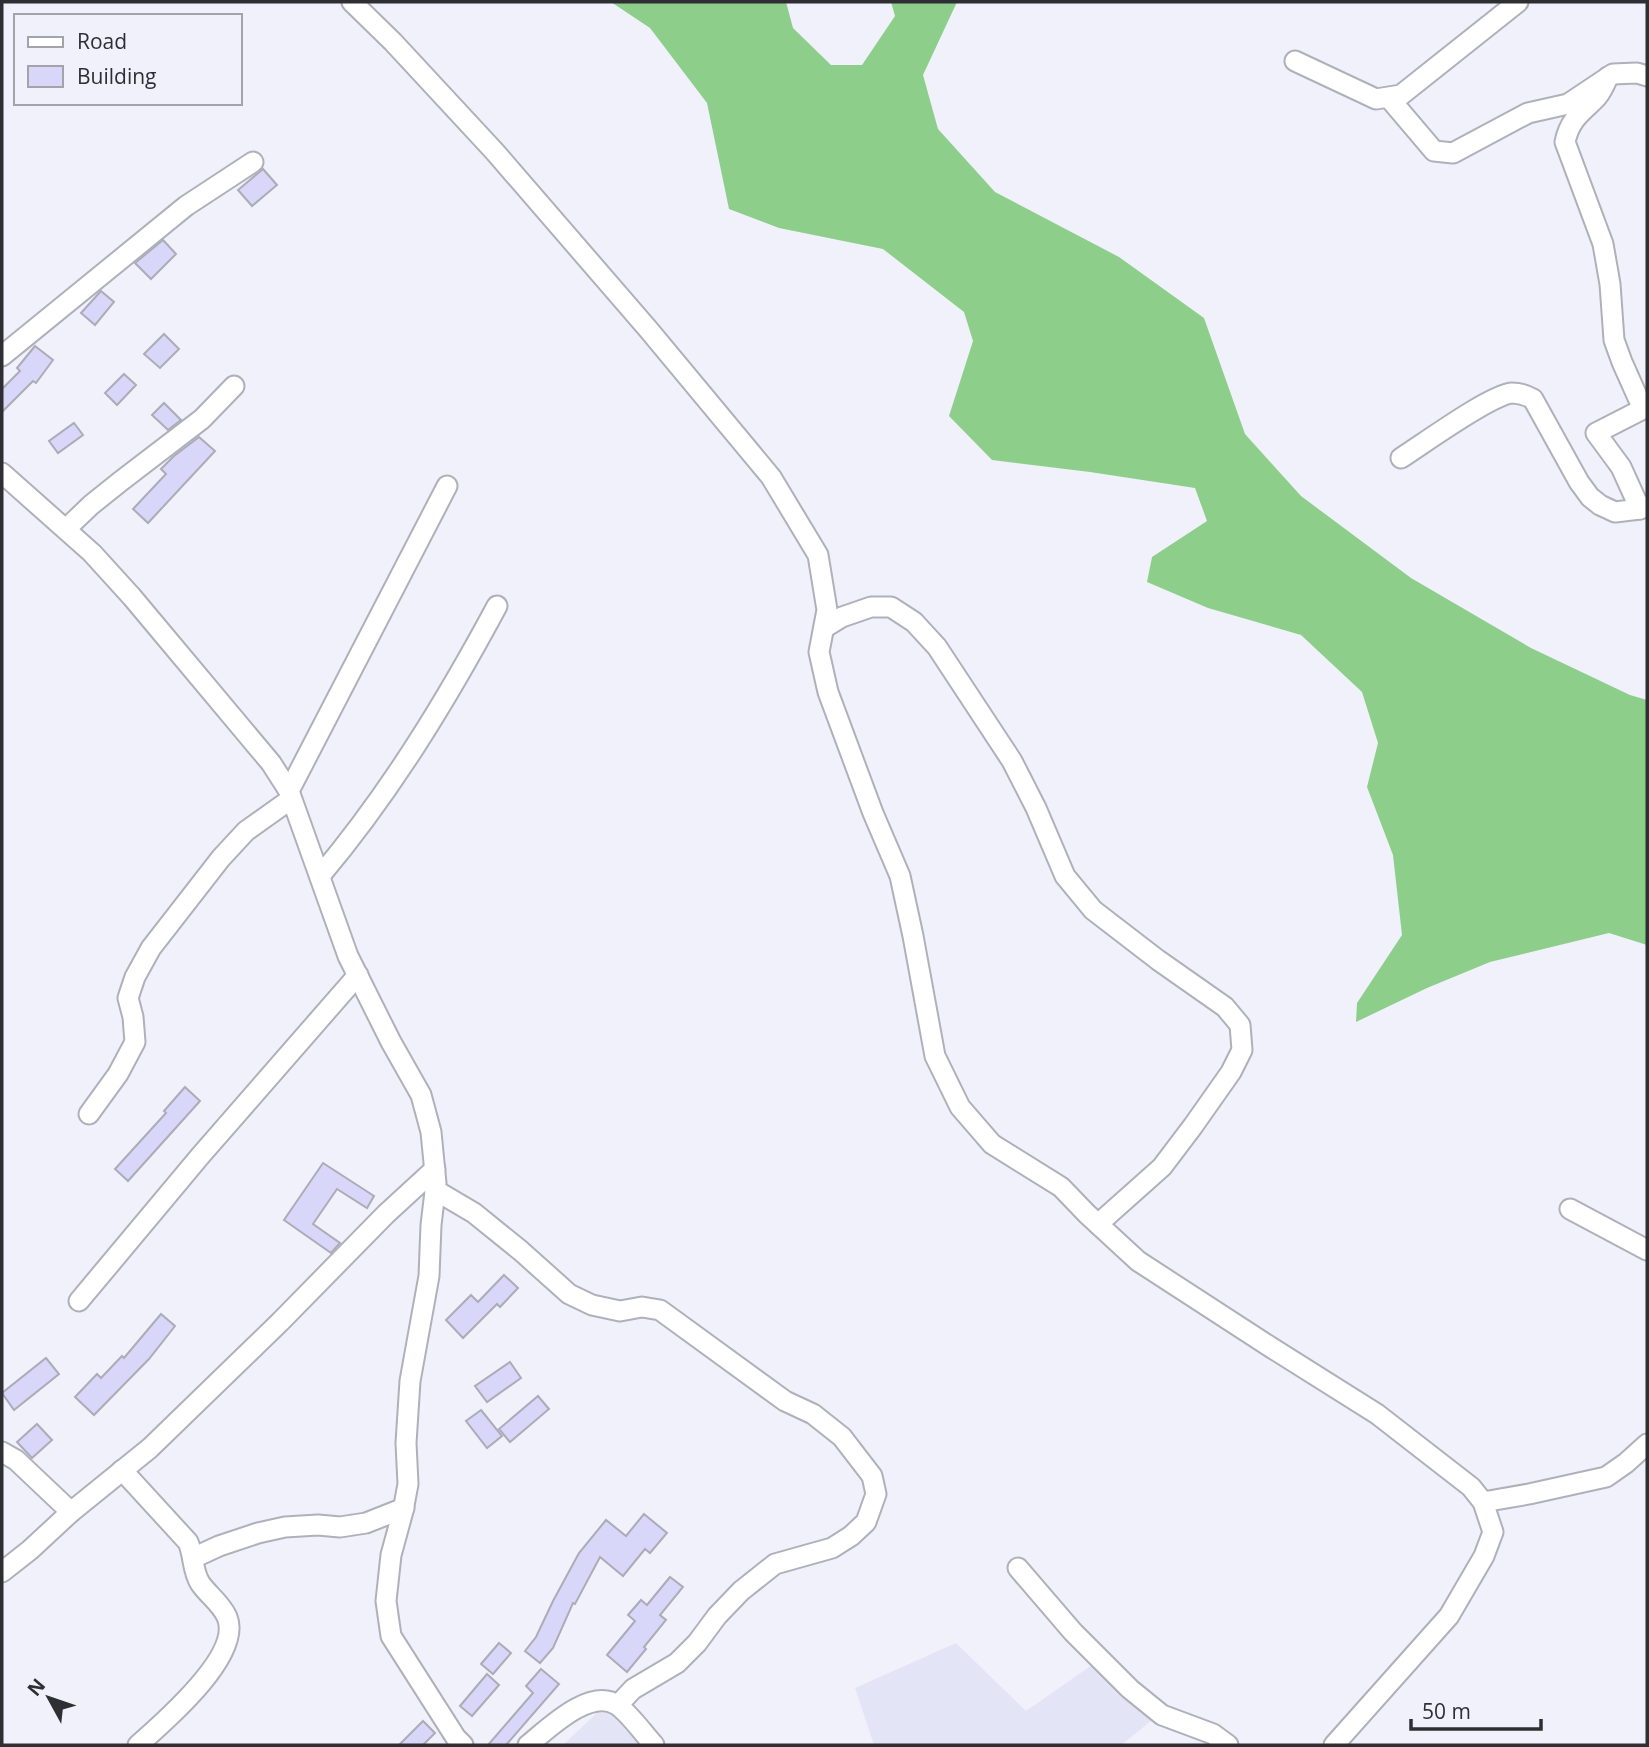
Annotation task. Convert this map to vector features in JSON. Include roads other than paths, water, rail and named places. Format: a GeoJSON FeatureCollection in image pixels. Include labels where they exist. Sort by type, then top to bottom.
{"type":"FeatureCollection","features":[{"type":"Feature","properties":{"kind":"street"},"geometry":{"type":"LineString","coordinates":[[352,2],[495,152],[656,340],[771,477],[818,555],[827,610],[819,652],[828,692],[873,813],[900,876],[935,1056],[960,1107],[992,1144],[1061,1187],[1138,1261],[1377,1414],[1471,1487],[1483,1502],[1493,1532],[1484,1556],[1449,1616],[1334,1745]]}},
{"type":"Feature","properties":{"kind":"street"},"geometry":{"type":"LineString","coordinates":[[1295,61],[1376,99],[1401,95],[1518,2]]}},
{"type":"Feature","properties":{"kind":"street"},"geometry":{"type":"LineString","coordinates":[[1389,98],[1434,151],[1453,153],[1528,113],[1568,104],[1613,74],[1637,73],[1647,76]]}},
{"type":"Feature","properties":{"kind":"street"},"geometry":{"type":"LineString","coordinates":[[1401,458],[1489,401],[1510,393],[1525,394],[1533,399],[1590,498],[1615,513],[1644,508],[1621,467],[1596,433],[1643,409],[1615,340],[1603,244],[1565,142],[1568,128],[1599,94],[1608,77]]}},
{"type":"Feature","properties":{"kind":"street"},"geometry":{"type":"LineString","coordinates":[[2,356],[186,206],[253,162]]}},
{"type":"Feature","properties":{"kind":"street"},"geometry":{"type":"LineString","coordinates":[[66,529],[91,505],[202,419],[234,386]]}},
{"type":"Feature","properties":{"kind":"street"},"geometry":{"type":"LineString","coordinates":[[2,473],[92,553],[271,763],[290,795],[348,956],[421,1095],[431,1132],[435,1190],[429,1276],[410,1381],[406,1443],[408,1484],[391,1555],[386,1601],[390,1636],[463,1745]]}},
{"type":"Feature","properties":{"kind":"street"},"geometry":{"type":"LineString","coordinates":[[89,1114],[118,1073],[135,1042],[128,998],[135,977],[151,948],[221,858],[246,831],[290,795],[447,486]]}},
{"type":"Feature","properties":{"kind":"street"},"geometry":{"type":"LineString","coordinates":[[320,876],[416,746],[497,606]]}},
{"type":"Feature","properties":{"kind":"street"},"geometry":{"type":"LineString","coordinates":[[824,628],[842,617],[871,607],[891,607],[914,622],[937,647],[1012,761],[1037,808],[1065,876],[1093,910],[1225,1007],[1240,1025],[1242,1050],[1231,1072],[1193,1126],[1162,1167],[1098,1224]]}},
{"type":"Feature","properties":{"kind":"street"},"geometry":{"type":"LineString","coordinates":[[79,1301],[201,1155],[358,975]]}},
{"type":"Feature","properties":{"kind":"street"},"geometry":{"type":"LineString","coordinates":[[2,1572],[150,1448],[435,1168]]}},
{"type":"Feature","properties":{"kind":"street"},"geometry":{"type":"LineString","coordinates":[[435,1190],[474,1213],[569,1294],[592,1305],[620,1311],[642,1307],[660,1310],[785,1401],[813,1414],[842,1437],[872,1476],[876,1494],[866,1522],[851,1536],[832,1548],[775,1564],[741,1591],[677,1663],[633,1689],[618,1705]]}},
{"type":"Feature","properties":{"kind":"street"},"geometry":{"type":"LineString","coordinates":[[1570,1209],[1647,1250]]}},
{"type":"Feature","properties":{"kind":"street"},"geometry":{"type":"LineString","coordinates":[[1483,1502],[1606,1477],[1647,1444]]}},
{"type":"Feature","properties":{"kind":"street"},"geometry":{"type":"LineString","coordinates":[[2,1452],[16,1460],[71,1512]]}},
{"type":"Feature","properties":{"kind":"street"},"geometry":{"type":"LineString","coordinates":[[122,1471],[188,1542],[195,1573],[228,1618],[229,1637],[208,1675],[163,1723],[138,1745]]}},
{"type":"Feature","properties":{"kind":"street"},"geometry":{"type":"LineString","coordinates":[[193,1558],[258,1533],[285,1527],[340,1527],[366,1523],[404,1508]]}},
{"type":"Feature","properties":{"kind":"street"},"geometry":{"type":"LineString","coordinates":[[1017,1568],[1073,1632],[1130,1689],[1162,1715],[1213,1734],[1228,1745]]}},
{"type":"Feature","properties":{"kind":"street"},"geometry":{"type":"LineString","coordinates":[[528,1745],[585,1703],[606,1700],[618,1705],[654,1745]]}}]}
